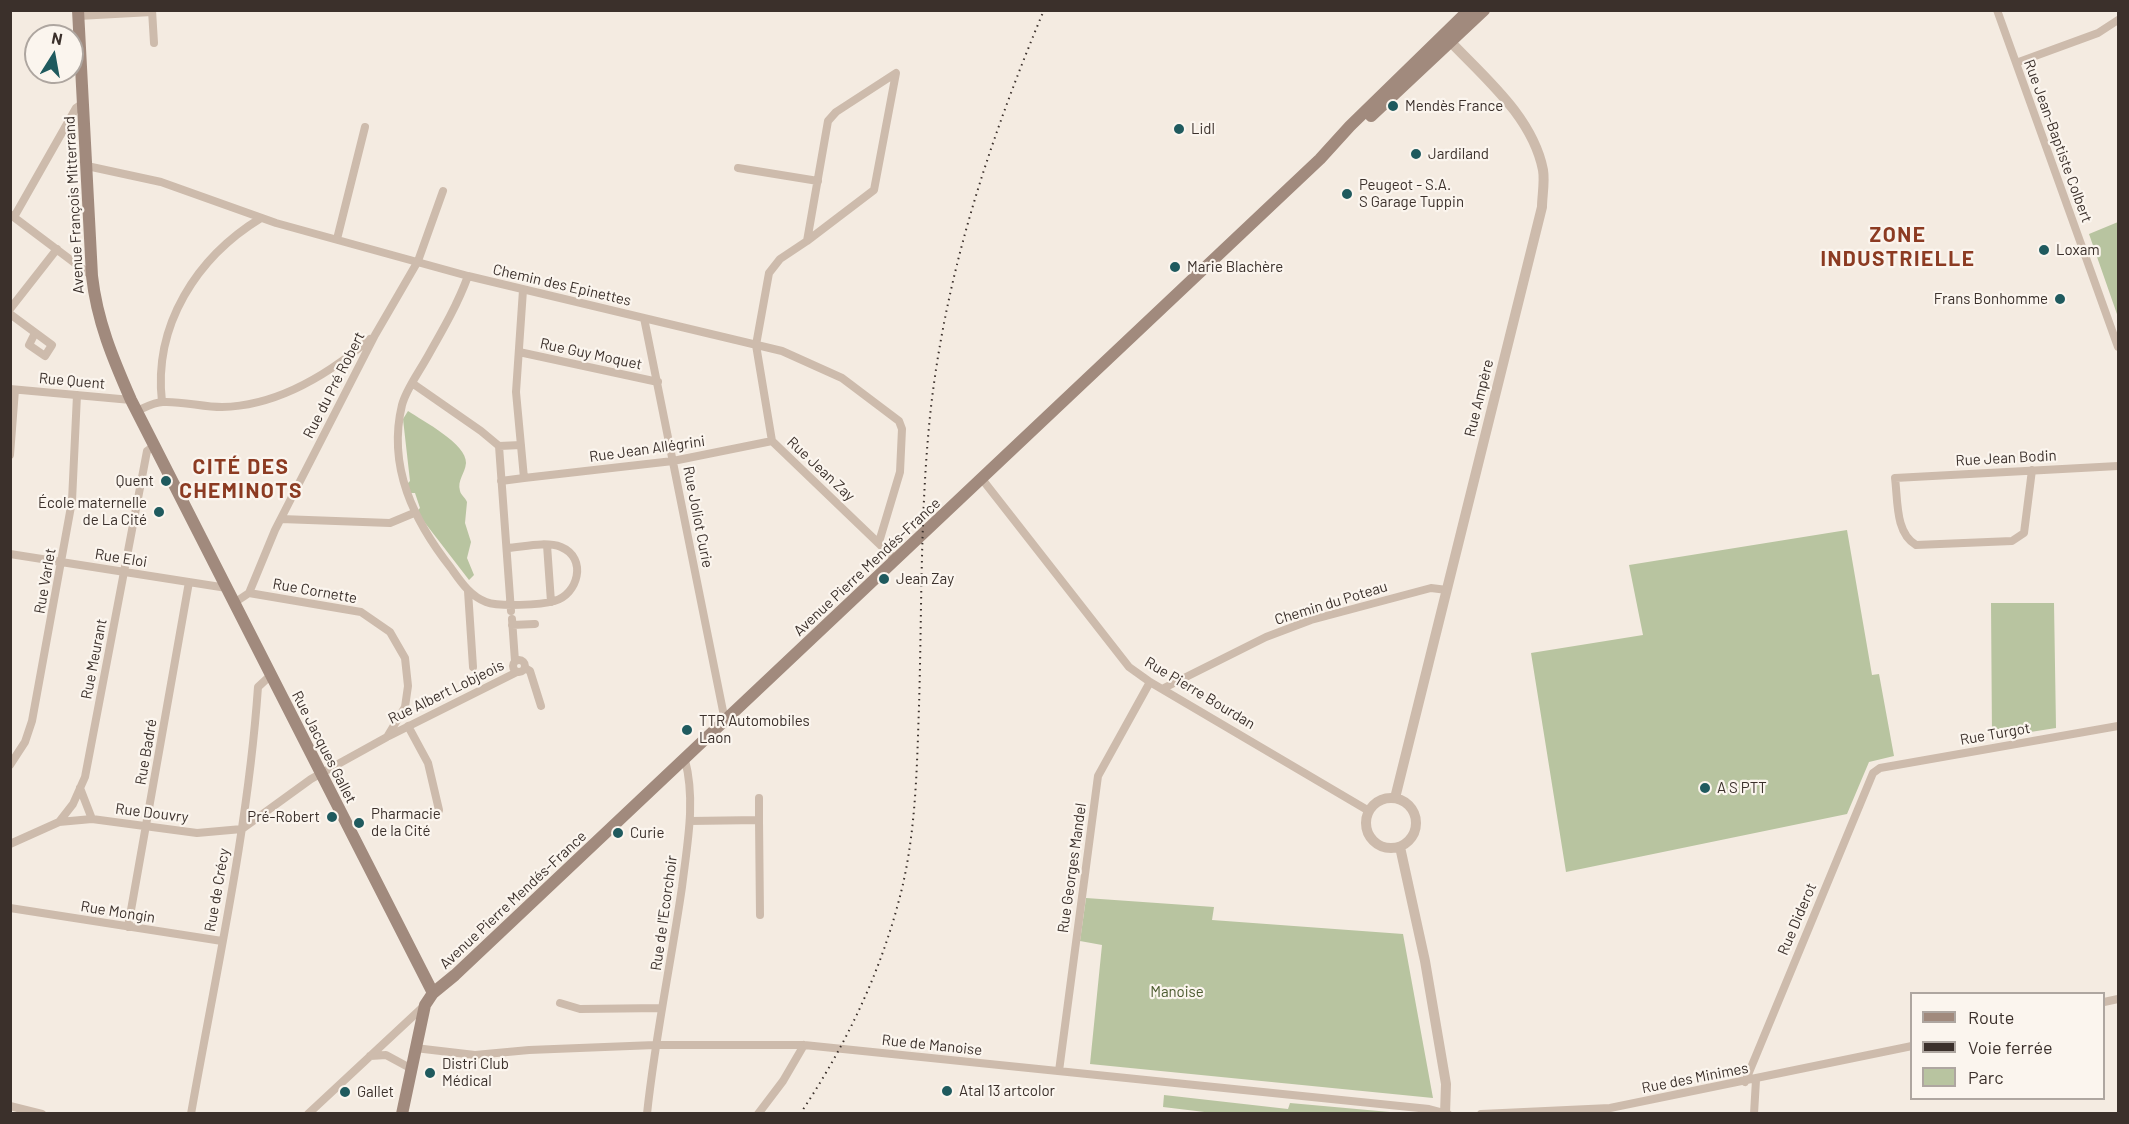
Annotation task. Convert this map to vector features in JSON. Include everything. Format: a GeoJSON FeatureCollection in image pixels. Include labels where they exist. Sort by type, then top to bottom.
{"type":"FeatureCollection","features":[{"type":"Feature","properties":{"kind":"main road","name":"Avenue Pierre Mendés-France"},"geometry":{"type":"LineString","coordinates":[[425,1005],[433,993],[685,760],[1308,170],[1354,132],[1445,40],[1469,10]]}},
{"type":"Feature","properties":{"kind":"main road","name":"Avenue Pierre Mendés-France"},"geometry":{"type":"LineString","coordinates":[[1445,40],[1484,10]]}},
{"type":"Feature","properties":{"kind":"main road","name":"Avenue François Mitterrand"},"geometry":{"type":"LineString","coordinates":[[78,13],[92,276],[100,324],[134,406],[271,675]]}},
{"type":"Feature","properties":{"kind":"main road","name":"Rue Jacques Gallet"},"geometry":{"type":"LineString","coordinates":[[271,675],[433,993]]}},
{"type":"Feature","properties":{"kind":"main road"},"geometry":{"type":"LineString","coordinates":[[402,1113],[425,1005]]}},
{"type":"Feature","properties":{"kind":"street","name":"Rue Jean-Baptiste Colbert"},"geometry":{"type":"LineString","coordinates":[[1997,10],[2118,347]]}},
{"type":"Feature","properties":{"kind":"street","name":"Avenue François Mitterrand"},"geometry":{"type":"LineString","coordinates":[[78,13],[152,11],[154,43]]}},
{"type":"Feature","properties":{"kind":"street"},"geometry":{"type":"LineString","coordinates":[[2016,63],[2098,33],[2118,20]]}},
{"type":"Feature","properties":{"kind":"street","name":"Rue Ampère"},"geometry":{"type":"LineString","coordinates":[[1395,798],[1542,207],[1543,172],[1533,140],[1510,105],[1445,40]]}},
{"type":"Feature","properties":{"kind":"street","name":"Rue Jean Zay"},"geometry":{"type":"LineString","coordinates":[[818,181],[831,117],[896,73],[874,190],[780,259],[769,273],[756,345],[772,441],[896,560]]}},
{"type":"Feature","properties":{"kind":"street"},"geometry":{"type":"LineString","coordinates":[[83,103],[76,108],[12,216],[92,276]]}},
{"type":"Feature","properties":{"kind":"street"},"geometry":{"type":"LineString","coordinates":[[337,238],[365,127]]}},
{"type":"Feature","properties":{"kind":"street","name":"Chemin des Epinettes"},"geometry":{"type":"LineString","coordinates":[[87,166],[161,182],[261,218],[468,276],[782,351],[842,378],[899,421],[902,429],[900,472],[879,542]]}},
{"type":"Feature","properties":{"kind":"street"},"geometry":{"type":"LineString","coordinates":[[738,168],[818,181],[807,241]]}},
{"type":"Feature","properties":{"kind":"street","name":"Rue du Pré Robert"},"geometry":{"type":"LineString","coordinates":[[249,593],[281,519],[375,335],[418,261],[443,191]]}},
{"type":"Feature","properties":{"kind":"street"},"geometry":{"type":"LineString","coordinates":[[162,402],[159,380],[173,315],[203,265],[241,230],[261,218]]}},
{"type":"Feature","properties":{"kind":"street"},"geometry":{"type":"LineString","coordinates":[[35,333],[10,312],[57,249]]}},
{"type":"Feature","properties":{"kind":"street"},"geometry":{"type":"LineString","coordinates":[[468,276],[453,311],[403,403],[398,433],[404,488],[414,513],[437,551],[468,591],[511,615],[535,624]]}},
{"type":"Feature","properties":{"kind":"street"},"geometry":{"type":"LineString","coordinates":[[523,290],[516,392],[524,478]]}},
{"type":"Feature","properties":{"kind":"street","name":"Rue Joliot Curie"},"geometry":{"type":"LineString","coordinates":[[644,318],[725,721]]}},
{"type":"Feature","properties":{"kind":"street"},"geometry":{"type":"LineString","coordinates":[[134,406],[162,402],[223,407],[256,403],[289,392],[343,363],[375,335]]}},
{"type":"Feature","properties":{"kind":"street","name":"Rue Guy Moquet"},"geometry":{"type":"LineString","coordinates":[[519,352],[658,382]]}},
{"type":"Feature","properties":{"kind":"street"},"geometry":{"type":"LineString","coordinates":[[412,383],[499,446],[521,445]]}},
{"type":"Feature","properties":{"kind":"street"},"geometry":{"type":"LineString","coordinates":[[10,455],[13,389]]}},
{"type":"Feature","properties":{"kind":"street","name":"Rue Quent"},"geometry":{"type":"LineString","coordinates":[[13,389],[77,395],[134,406]]}},
{"type":"Feature","properties":{"kind":"street","name":"Rue Varlet"},"geometry":{"type":"LineString","coordinates":[[10,765],[26,742],[32,721],[62,562],[72,501],[77,395]]}},
{"type":"Feature","properties":{"kind":"street","name":"Rue Jean Allégrini"},"geometry":{"type":"LineString","coordinates":[[501,481],[673,461],[772,441]]}},
{"type":"Feature","properties":{"kind":"street","name":"Rue Meurant"},"geometry":{"type":"LineString","coordinates":[[59,822],[73,804],[85,777],[147,451],[154,446]]}},
{"type":"Feature","properties":{"kind":"street","name":"Rue Albert Lobjeois"},"geometry":{"type":"LineString","coordinates":[[499,446],[515,662],[513,667],[530,671],[541,706]]}},
{"type":"Feature","properties":{"kind":"street","name":"Rue Jean Bodin"},"geometry":{"type":"LineString","coordinates":[[2032,470],[2024,533],[2012,541],[1916,545],[1906,539],[1902,531],[1895,478],[2032,470],[2118,466]]}},
{"type":"Feature","properties":{"kind":"street","name":"Rue Pierre Bourdan"},"geometry":{"type":"LineString","coordinates":[[982,479],[1129,667],[1150,682],[1369,811]]}},
{"type":"Feature","properties":{"kind":"street"},"geometry":{"type":"LineString","coordinates":[[281,519],[390,523],[414,513]]}},
{"type":"Feature","properties":{"kind":"street"},"geometry":{"type":"LineString","coordinates":[[547,545],[551,602]]}},
{"type":"Feature","properties":{"kind":"street"},"geometry":{"type":"LineString","coordinates":[[507,548],[547,545],[560,547],[569,553],[578,570],[569,594],[511,615]]}},
{"type":"Feature","properties":{"kind":"street","name":"Rue Eloi"},"geometry":{"type":"LineString","coordinates":[[10,554],[227,588]]}},
{"type":"Feature","properties":{"kind":"street","name":"Rue Badré"},"geometry":{"type":"LineString","coordinates":[[128,927],[189,582]]}},
{"type":"Feature","properties":{"kind":"street","name":"Chemin du Poteau"},"geometry":{"type":"LineString","coordinates":[[1162,689],[1266,637],[1311,620],[1431,588],[1447,590]]}},
{"type":"Feature","properties":{"kind":"street"},"geometry":{"type":"LineString","coordinates":[[468,591],[473,667]]}},
{"type":"Feature","properties":{"kind":"street","name":"Rue Cornette"},"geometry":{"type":"LineString","coordinates":[[234,603],[249,593],[361,612],[390,632],[399,646],[407,669],[405,707],[387,737]]}},
{"type":"Feature","properties":{"kind":"street","name":"Rue Albert Lobjeois"},"geometry":{"type":"LineString","coordinates":[[387,737],[521,670]]}},
{"type":"Feature","properties":{"kind":"street","name":"Rue de Crécy"},"geometry":{"type":"LineString","coordinates":[[191,1113],[242,829],[254,746],[258,687],[271,675]]}},
{"type":"Feature","properties":{"kind":"street","name":"Rue Georges Mandel"},"geometry":{"type":"LineString","coordinates":[[1059,1071],[1098,776],[1150,682]]}},
{"type":"Feature","properties":{"kind":"street"},"geometry":{"type":"LineString","coordinates":[[405,707],[428,763],[439,810]]}},
{"type":"Feature","properties":{"kind":"street","name":"Rue Turgot"},"geometry":{"type":"LineString","coordinates":[[1877,770],[2118,726]]}},
{"type":"Feature","properties":{"kind":"street"},"geometry":{"type":"LineString","coordinates":[[242,829],[321,773],[387,737]]}},
{"type":"Feature","properties":{"kind":"street","name":"Rue de l'Ecorchoir"},"geometry":{"type":"LineString","coordinates":[[647,1113],[655,1044],[690,821],[689,773],[685,760]]}},
{"type":"Feature","properties":{"kind":"street","name":"Rue Diderot"},"geometry":{"type":"LineString","coordinates":[[1745,1082],[1869,784],[1877,770]]}},
{"type":"Feature","properties":{"kind":"street"},"geometry":{"type":"LineString","coordinates":[[80,788],[92,819]]}},
{"type":"Feature","properties":{"kind":"street"},"geometry":{"type":"LineString","coordinates":[[759,798],[760,915]]}},
{"type":"Feature","properties":{"kind":"street"},"geometry":{"type":"LineString","coordinates":[[1395,798],[1410,805],[1417,823],[1411,839],[1400,847],[1385,847],[1372,839],[1366,826],[1369,811],[1381,800],[1395,798]]}},
{"type":"Feature","properties":{"kind":"street","name":"Rue Douvry"},"geometry":{"type":"LineString","coordinates":[[59,822],[92,819],[197,833],[242,829]]}},
{"type":"Feature","properties":{"kind":"street"},"geometry":{"type":"LineString","coordinates":[[690,821],[759,820]]}},
{"type":"Feature","properties":{"kind":"street"},"geometry":{"type":"LineString","coordinates":[[10,844],[59,822]]}},
{"type":"Feature","properties":{"kind":"street"},"geometry":{"type":"LineString","coordinates":[[1400,847],[1425,961],[1446,1084],[1446,1113]]}},
{"type":"Feature","properties":{"kind":"street","name":"Rue Mongin"},"geometry":{"type":"LineString","coordinates":[[10,908],[222,941]]}},
{"type":"Feature","properties":{"kind":"street"},"geometry":{"type":"LineString","coordinates":[[560,1003],[580,1009],[662,1008]]}},
{"type":"Feature","properties":{"kind":"street"},"geometry":{"type":"LineString","coordinates":[[308,1113],[425,1005]]}},
{"type":"Feature","properties":{"kind":"street","name":"Rue de Manoise"},"geometry":{"type":"LineString","coordinates":[[415,1048],[475,1055],[655,1044],[804,1045],[1446,1113]]}},
{"type":"Feature","properties":{"kind":"street"},"geometry":{"type":"LineString","coordinates":[[758,1113],[783,1081],[804,1045]]}},
{"type":"Feature","properties":{"kind":"street","name":"Rue des Minimes"},"geometry":{"type":"LineString","coordinates":[[1481,1113],[1610,1108],[1756,1080],[1910,1046]]}},
{"type":"Feature","properties":{"kind":"street"},"geometry":{"type":"LineString","coordinates":[[370,1056],[387,1054],[410,1068]]}},
{"type":"Feature","properties":{"kind":"street"},"geometry":{"type":"LineString","coordinates":[[1754,1113],[1756,1080]]}},
{"type":"Feature","properties":{"kind":"street"},"geometry":{"type":"LineString","coordinates":[[10,1106],[42,1113]]}},
{"type":"Feature","properties":{"kind":"green space"},"geometry":{"type":"Polygon","coordinates":[[[2118,222],[2118,317],[2089,234],[2118,222]]]}},
{"type":"Feature","properties":{"kind":"green space"},"geometry":{"type":"Polygon","coordinates":[[[408,411],[452,441],[464,456],[466,463],[459,487],[467,502],[465,523],[471,542],[467,558],[474,575],[469,580],[422,519],[417,511],[420,508],[415,493],[410,493],[407,484],[410,481],[403,419],[408,411]]]}},
{"type":"Feature","properties":{"kind":"green space"},"geometry":{"type":"Polygon","coordinates":[[[1847,530],[1872,675],[1879,674],[1894,756],[1869,762],[1847,814],[1566,872],[1531,653],[1643,635],[1629,565],[1847,530]]]}},
{"type":"Feature","properties":{"kind":"green space"},"geometry":{"type":"Polygon","coordinates":[[[1991,603],[2054,603],[2056,728],[1992,738],[1991,603]]]}},
{"type":"Feature","properties":{"kind":"green space","name":"Manoise"},"geometry":{"type":"Polygon","coordinates":[[[1086,898],[1214,907],[1212,920],[1403,934],[1433,1098],[1090,1064],[1102,945],[1080,941],[1086,898]]]}},
{"type":"Feature","properties":{"kind":"green space"},"geometry":{"type":"Polygon","coordinates":[[[1164,1095],[1288,1109],[1290,1103],[1401,1113],[1221,1114],[1163,1107],[1164,1095]]]}},
{"type":"Feature","properties":{"kind":"railway"},"geometry":{"type":"LineString","coordinates":[[800,1114],[833,1060],[862,1003],[886,945],[903,884],[911,840],[915,795],[925,482],[927,444],[938,355],[948,304],[973,205],[1006,107],[1044,10]]}},
{"type":"Feature","properties":{"kind":"place","name":"Mendès France"},"geometry":{"type":"Point","coordinates":[1393,106]}},
{"type":"Feature","properties":{"kind":"place","name":"Lidl"},"geometry":{"type":"Point","coordinates":[1179,129]}},
{"type":"Feature","properties":{"kind":"place","name":"Jardiland"},"geometry":{"type":"Point","coordinates":[1416,154]}},
{"type":"Feature","properties":{"kind":"place","name":"Peugeot - S.A. S Garage Tuppin"},"geometry":{"type":"Point","coordinates":[1347,194]}},
{"type":"Feature","properties":{"kind":"place","name":"Loxam"},"geometry":{"type":"Point","coordinates":[2044,250]}},
{"type":"Feature","properties":{"kind":"place","name":"Marie Blachère"},"geometry":{"type":"Point","coordinates":[1175,267]}},
{"type":"Feature","properties":{"kind":"place","name":"Frans Bonhomme"},"geometry":{"type":"Point","coordinates":[2060,299]}},
{"type":"Feature","properties":{"kind":"place","name":"Quent"},"geometry":{"type":"Point","coordinates":[166,481]}},
{"type":"Feature","properties":{"kind":"place","name":"École maternelle de La Cité"},"geometry":{"type":"Point","coordinates":[159,512]}},
{"type":"Feature","properties":{"kind":"place","name":"Jean Zay"},"geometry":{"type":"Point","coordinates":[884,579]}},
{"type":"Feature","properties":{"kind":"place","name":"TTR Automobiles Laon"},"geometry":{"type":"Point","coordinates":[687,730]}},
{"type":"Feature","properties":{"kind":"place","name":"A S PTT"},"geometry":{"type":"Point","coordinates":[1705,788]}},
{"type":"Feature","properties":{"kind":"place","name":"Pré-Robert"},"geometry":{"type":"Point","coordinates":[332,817]}},
{"type":"Feature","properties":{"kind":"place","name":"Pharmacie de la Cité"},"geometry":{"type":"Point","coordinates":[359,823]}},
{"type":"Feature","properties":{"kind":"place","name":"Curie"},"geometry":{"type":"Point","coordinates":[618,833]}},
{"type":"Feature","properties":{"kind":"place","name":"Distri Club Médical"},"geometry":{"type":"Point","coordinates":[430,1073]}},
{"type":"Feature","properties":{"kind":"place","name":"Atal 13 artcolor"},"geometry":{"type":"Point","coordinates":[947,1091]}},
{"type":"Feature","properties":{"kind":"place","name":"Gallet"},"geometry":{"type":"Point","coordinates":[345,1092]}},
{"type":"Feature","properties":{"kind":"district","name":"ZONE INDUSTRIELLE"},"geometry":{"type":"Point","coordinates":[1898,247]}},
{"type":"Feature","properties":{"kind":"district","name":"CITÉ DES CHEMINOTS"},"geometry":{"type":"Point","coordinates":[241,479]}}]}
